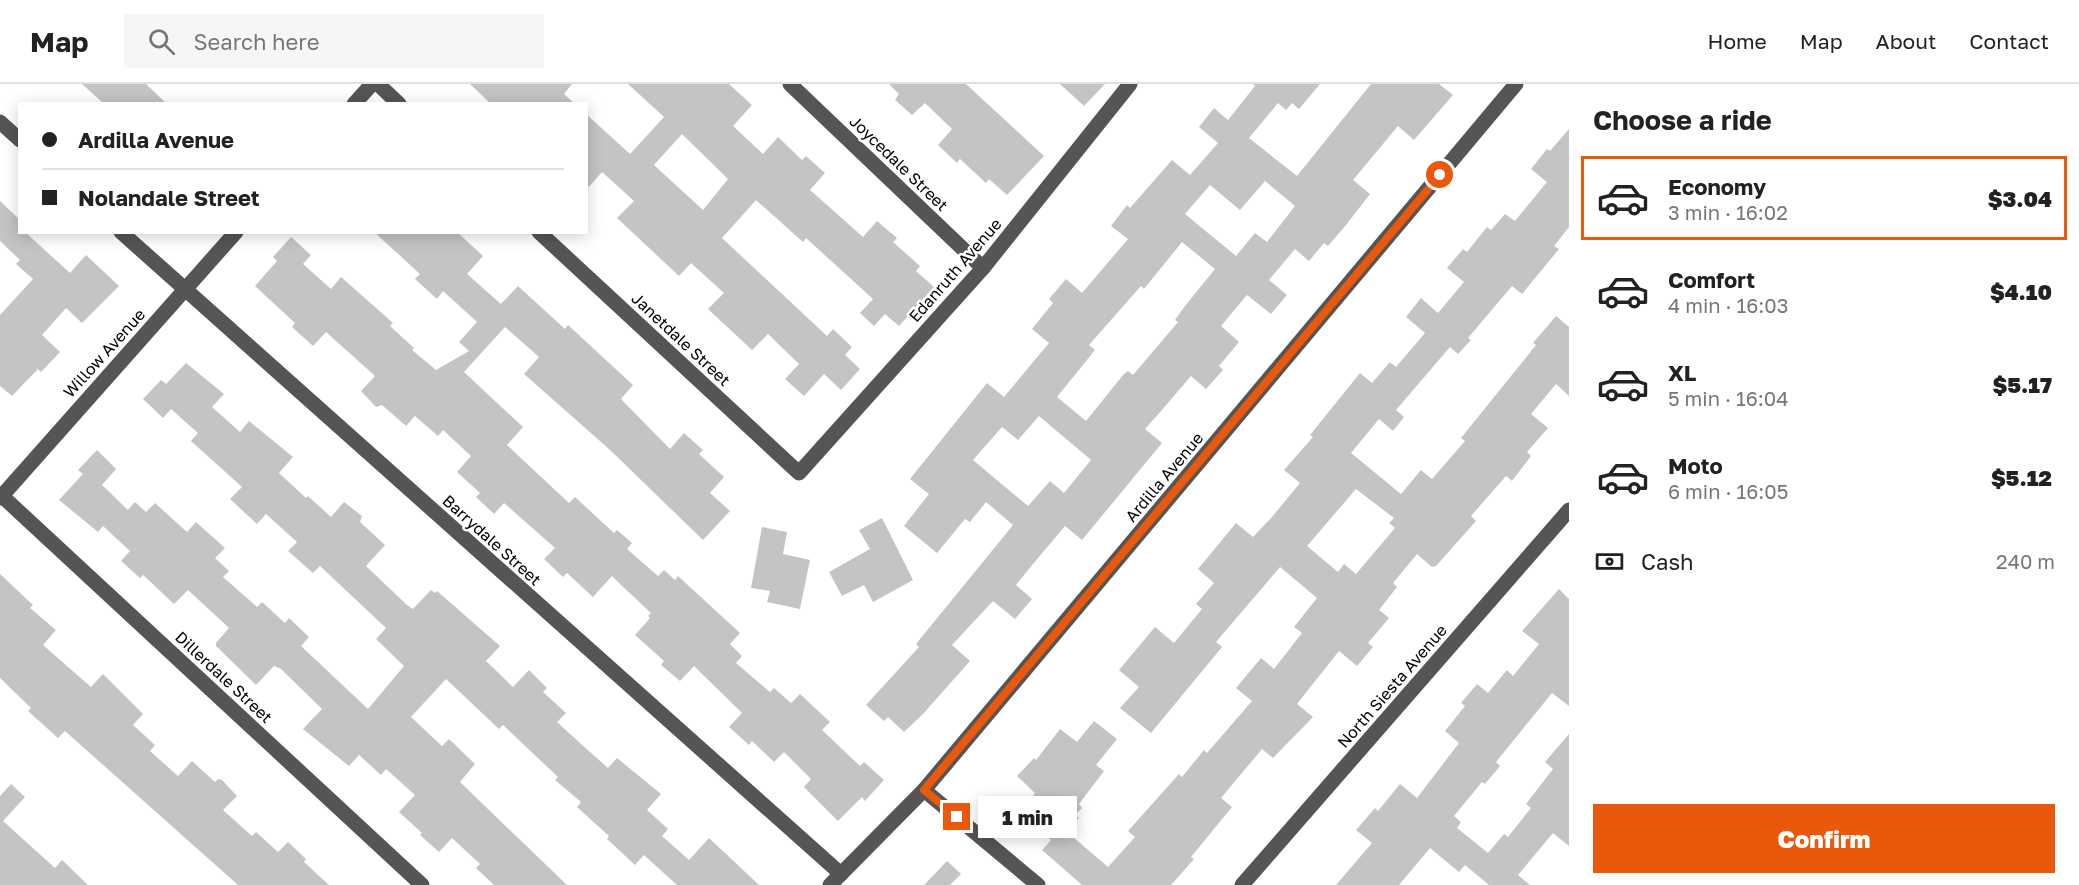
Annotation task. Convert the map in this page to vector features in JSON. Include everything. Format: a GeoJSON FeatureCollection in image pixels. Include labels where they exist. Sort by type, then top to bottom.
{"type":"FeatureCollection","features":[{"type":"Feature","properties":{"kind":"street"},"geometry":{"type":"LineString","coordinates":[[356,102],[372,84]]}},
{"type":"Feature","properties":{"kind":"street"},"geometry":{"type":"LineString","coordinates":[[378,84],[397,102]]}},
{"type":"Feature","properties":{"kind":"street","name":"Joycedale Street"},"geometry":{"type":"LineString","coordinates":[[790,84],[983,268]]}},
{"type":"Feature","properties":{"kind":"street","name":"Edanruth Avenue"},"geometry":{"type":"LineString","coordinates":[[799,473],[983,268],[1130,84]]}},
{"type":"Feature","properties":{"kind":"street","name":"Ardilla Avenue"},"geometry":{"type":"LineString","coordinates":[[836,879],[924,790],[1516,84]]}},
{"type":"Feature","properties":{"kind":"street"},"geometry":{"type":"LineString","coordinates":[[0,122],[18,138]]}},
{"type":"Feature","properties":{"kind":"street","name":"Barrydale Street"},"geometry":{"type":"LineString","coordinates":[[123,234],[836,879]]}},
{"type":"Feature","properties":{"kind":"street","name":"Willow Avenue"},"geometry":{"type":"LineString","coordinates":[[1,497],[234,234]]}},
{"type":"Feature","properties":{"kind":"street","name":"Janetdale Street"},"geometry":{"type":"LineString","coordinates":[[541,234],[799,473]]}},
{"type":"Feature","properties":{"kind":"street","name":"Dillerdale Street"},"geometry":{"type":"LineString","coordinates":[[1,497],[422,885]]}},
{"type":"Feature","properties":{"kind":"street","name":"North Siesta Avenue"},"geometry":{"type":"LineString","coordinates":[[1242,885],[1569,510]]}},
{"type":"Feature","properties":{"kind":"street"},"geometry":{"type":"LineString","coordinates":[[924,790],[1038,885]]}},
{"type":"Feature","properties":{"kind":"building"},"geometry":{"type":"Polygon","coordinates":[[[82,84],[146,84],[165,102],[102,102],[82,84]]]}},
{"type":"Feature","properties":{"kind":"building"},"geometry":{"type":"Polygon","coordinates":[[[470,84],[572,84],[564,94],[573,102],[489,102],[470,84]]]}},
{"type":"Feature","properties":{"kind":"building"},"geometry":{"type":"Polygon","coordinates":[[[628,84],[729,84],[752,105],[733,126],[763,154],[778,137],[802,160],[806,156],[825,173],[810,190],[863,237],[877,221],[897,238],[893,242],[920,266],[916,271],[934,287],[899,326],[885,314],[874,326],[860,313],[873,299],[806,238],[803,242],[756,200],[722,238],[827,336],[833,329],[852,347],[845,355],[860,369],[841,390],[824,374],[804,396],[785,379],[799,364],[768,334],[752,350],[708,309],[724,293],[691,263],[679,276],[617,218],[634,201],[602,172],[588,188],[588,116],[630,154],[664,117],[628,84]],[[682,134],[654,165],[703,210],[728,179],[682,134]]]}},
{"type":"Feature","properties":{"kind":"building"},"geometry":{"type":"Polygon","coordinates":[[[889,84],[966,84],[1044,156],[1007,195],[989,179],[986,183],[960,159],[957,163],[938,145],[952,129],[925,103],[912,115],[895,100],[899,94],[889,84]]]}},
{"type":"Feature","properties":{"kind":"building"},"geometry":{"type":"Polygon","coordinates":[[[1060,84],[1105,84],[1084,106],[1060,84]]]}},
{"type":"Feature","properties":{"kind":"building"},"geometry":{"type":"Polygon","coordinates":[[[1253,84],[1320,84],[1299,109],[1292,103],[1286,110],[1278,103],[1249,138],[1297,176],[1371,84],[1439,84],[1453,95],[1414,140],[1398,126],[1353,180],[1370,194],[1328,246],[1324,243],[1309,261],[1295,249],[1269,280],[1287,295],[1271,314],[1247,295],[1221,326],[1239,342],[1219,366],[1223,370],[1206,389],[1191,376],[1145,429],[1162,443],[1082,540],[1065,526],[1033,564],[1016,585],[1032,599],[1015,619],[993,601],[952,645],[970,661],[922,715],[904,732],[888,717],[884,721],[866,705],[919,647],[916,644],[1013,525],[986,502],[970,522],[965,519],[937,553],[904,526],[929,494],[910,479],[987,383],[1004,397],[1049,343],[1032,329],[1053,303],[1049,299],[1066,279],[1082,293],[1128,239],[1111,226],[1127,205],[1130,208],[1172,160],[1190,175],[1218,143],[1199,127],[1214,108],[1228,120],[1255,86],[1253,84]],[[1265,181],[1240,210],[1210,185],[1185,214],[1236,256],[1255,233],[1267,242],[1295,206],[1265,181]],[[1182,242],[1144,289],[1141,286],[1089,345],[1095,350],[1057,397],[1086,421],[1123,375],[1128,371],[1133,375],[1178,322],[1175,320],[1215,269],[1182,242]],[[1039,416],[1018,440],[1002,427],[973,460],[1028,506],[1050,481],[1064,493],[1091,460],[1039,416]]]}},
{"type":"Feature","properties":{"kind":"building"},"geometry":{"type":"Polygon","coordinates":[[[1569,129],[1569,227],[1554,246],[1559,249],[1522,294],[1512,286],[1468,338],[1471,340],[1458,354],[1450,347],[1396,410],[1404,417],[1393,431],[1379,419],[1351,453],[1401,494],[1421,470],[1432,479],[1465,441],[1461,438],[1536,345],[1533,343],[1556,316],[1569,327],[1569,396],[1556,384],[1531,414],[1548,428],[1527,452],[1531,456],[1512,481],[1506,476],[1471,516],[1476,521],[1436,566],[1432,567],[1417,554],[1393,583],[1397,587],[1379,610],[1389,618],[1368,643],[1373,647],[1357,666],[1339,651],[1297,704],[1313,717],[1273,758],[1262,749],[1221,798],[1232,807],[1191,857],[1194,859],[1171,885],[1082,885],[1042,850],[1051,840],[1024,814],[1037,799],[1033,795],[1035,793],[1017,776],[1034,758],[1036,760],[1060,729],[1077,742],[1094,721],[1117,739],[1096,765],[1104,771],[1079,804],[1082,808],[1075,815],[1079,818],[1066,831],[1108,867],[1135,837],[1128,831],[1179,774],[1182,777],[1204,750],[1207,753],[1252,701],[1236,688],[1261,658],[1274,669],[1302,633],[1294,627],[1317,598],[1280,567],[1216,642],[1222,647],[1151,733],[1120,708],[1139,687],[1119,670],[1155,627],[1174,643],[1202,609],[1196,604],[1214,583],[1198,569],[1236,523],[1253,537],[1272,517],[1300,483],[1284,470],[1313,437],[1310,435],[1360,373],[1372,383],[1390,362],[1396,367],[1425,333],[1406,317],[1421,298],[1438,313],[1464,282],[1447,268],[1463,249],[1467,252],[1487,227],[1491,230],[1505,214],[1515,221],[1547,182],[1531,169],[1547,149],[1550,151],[1569,129]],[[1356,489],[1307,546],[1338,572],[1344,564],[1356,574],[1395,528],[1389,523],[1394,518],[1356,489]]]}},
{"type":"Feature","properties":{"kind":"building"},"geometry":{"type":"Polygon","coordinates":[[[0,201],[18,218],[18,234],[27,234],[70,273],[86,255],[119,286],[82,323],[66,308],[42,335],[60,352],[41,372],[38,369],[12,396],[0,386],[0,315],[33,279],[16,264],[20,260],[0,241],[0,201]]]}},
{"type":"Feature","properties":{"kind":"building"},"geometry":{"type":"Polygon","coordinates":[[[376,234],[459,234],[483,256],[467,274],[501,304],[518,286],[565,329],[568,325],[633,385],[621,399],[670,449],[684,433],[703,450],[699,454],[724,477],[710,493],[730,511],[703,540],[609,449],[524,374],[539,357],[505,327],[464,372],[523,427],[507,445],[569,503],[575,497],[614,533],[617,530],[632,543],[627,549],[658,576],[664,570],[675,580],[678,576],[740,633],[730,644],[742,656],[736,663],[770,692],[774,688],[791,703],[800,694],[830,722],[822,730],[860,766],[864,762],[884,780],[865,801],[862,797],[838,821],[804,787],[811,779],[784,752],[774,762],[752,741],[749,745],[729,727],[742,713],[694,666],[680,681],[661,665],[664,661],[635,635],[650,618],[648,616],[651,613],[612,576],[593,597],[567,573],[563,577],[544,559],[555,548],[504,503],[494,514],[476,497],[480,493],[457,472],[471,456],[443,430],[438,436],[415,416],[406,426],[382,405],[376,407],[361,391],[375,376],[326,332],[313,346],[292,327],[295,323],[255,286],[277,261],[273,257],[291,237],[311,255],[303,264],[331,289],[341,277],[393,323],[390,326],[414,348],[412,350],[436,370],[469,351],[459,342],[477,322],[443,291],[437,299],[415,279],[420,274],[376,234]]]}},
{"type":"Feature","properties":{"kind":"building"},"geometry":{"type":"Polygon","coordinates":[[[186,363],[224,394],[212,407],[240,432],[249,421],[293,457],[279,473],[306,498],[308,496],[331,517],[344,502],[362,516],[360,522],[385,545],[366,566],[407,605],[413,609],[431,590],[435,593],[437,591],[500,646],[486,661],[513,687],[529,670],[547,688],[543,692],[566,713],[557,722],[608,768],[617,758],[661,794],[647,810],[668,829],[662,836],[689,860],[709,838],[759,885],[677,885],[644,855],[635,865],[607,839],[609,836],[577,807],[581,802],[555,780],[558,777],[503,725],[499,729],[446,679],[411,717],[442,746],[449,739],[475,764],[460,782],[567,885],[494,885],[476,868],[480,864],[452,838],[439,852],[420,835],[422,833],[399,812],[415,795],[386,769],[381,775],[359,755],[349,766],[303,729],[322,709],[281,669],[274,666],[256,685],[216,646],[229,628],[188,590],[174,604],[143,575],[140,578],[121,561],[130,551],[103,526],[98,532],[59,500],[83,474],[78,470],[97,450],[116,469],[102,485],[128,510],[135,502],[146,512],[155,503],[187,532],[196,522],[225,548],[215,558],[229,571],[223,577],[257,607],[262,602],[285,623],[289,618],[309,637],[301,646],[368,709],[404,666],[376,639],[386,628],[320,566],[313,573],[288,551],[297,542],[266,514],[257,524],[230,499],[242,487],[191,441],[198,433],[171,409],[163,418],[143,399],[161,380],[166,384],[186,363]]]}},
{"type":"Feature","properties":{"kind":"building"},"geometry":{"type":"Polygon","coordinates":[[[882,518],[913,580],[873,602],[864,585],[842,596],[829,572],[870,549],[859,530],[882,518]]]}},
{"type":"Feature","properties":{"kind":"building"},"geometry":{"type":"Polygon","coordinates":[[[762,527],[787,532],[783,554],[810,560],[800,609],[767,602],[770,591],[751,588],[762,527]]]}},
{"type":"Feature","properties":{"kind":"building"},"geometry":{"type":"Polygon","coordinates":[[[0,574],[33,605],[30,608],[56,630],[43,645],[91,687],[103,674],[143,714],[133,725],[155,745],[150,751],[178,776],[192,761],[215,782],[218,779],[222,780],[237,796],[223,810],[252,836],[256,832],[278,852],[288,842],[306,859],[304,862],[329,885],[238,885],[65,731],[58,738],[28,711],[31,708],[0,678],[0,574]]]}},
{"type":"Feature","properties":{"kind":"building"},"geometry":{"type":"Polygon","coordinates":[[[1559,589],[1569,599],[1569,706],[1552,693],[1496,762],[1500,766],[1485,784],[1482,782],[1454,816],[1461,822],[1457,828],[1488,853],[1504,834],[1508,837],[1531,808],[1526,804],[1553,769],[1545,762],[1569,734],[1569,846],[1553,833],[1518,875],[1530,885],[1489,885],[1465,865],[1459,872],[1430,848],[1399,885],[1336,885],[1372,843],[1356,830],[1375,808],[1378,811],[1400,784],[1417,798],[1459,743],[1445,731],[1465,706],[1461,703],[1477,684],[1488,693],[1507,670],[1513,676],[1539,644],[1522,631],[1559,589]]]}},
{"type":"Feature","properties":{"kind":"building"},"geometry":{"type":"Polygon","coordinates":[[[11,784],[25,797],[3,821],[55,868],[62,860],[88,885],[0,885],[0,796],[11,784]]]}},
{"type":"Feature","properties":{"kind":"building"},"geometry":{"type":"Polygon","coordinates":[[[947,861],[961,874],[950,885],[924,885],[947,861]]]}},
{"type":"Feature","properties":{"kind":"route"},"geometry":{"type":"LineString","coordinates":[[957,817],[924,790],[1440,175]]}}]}
